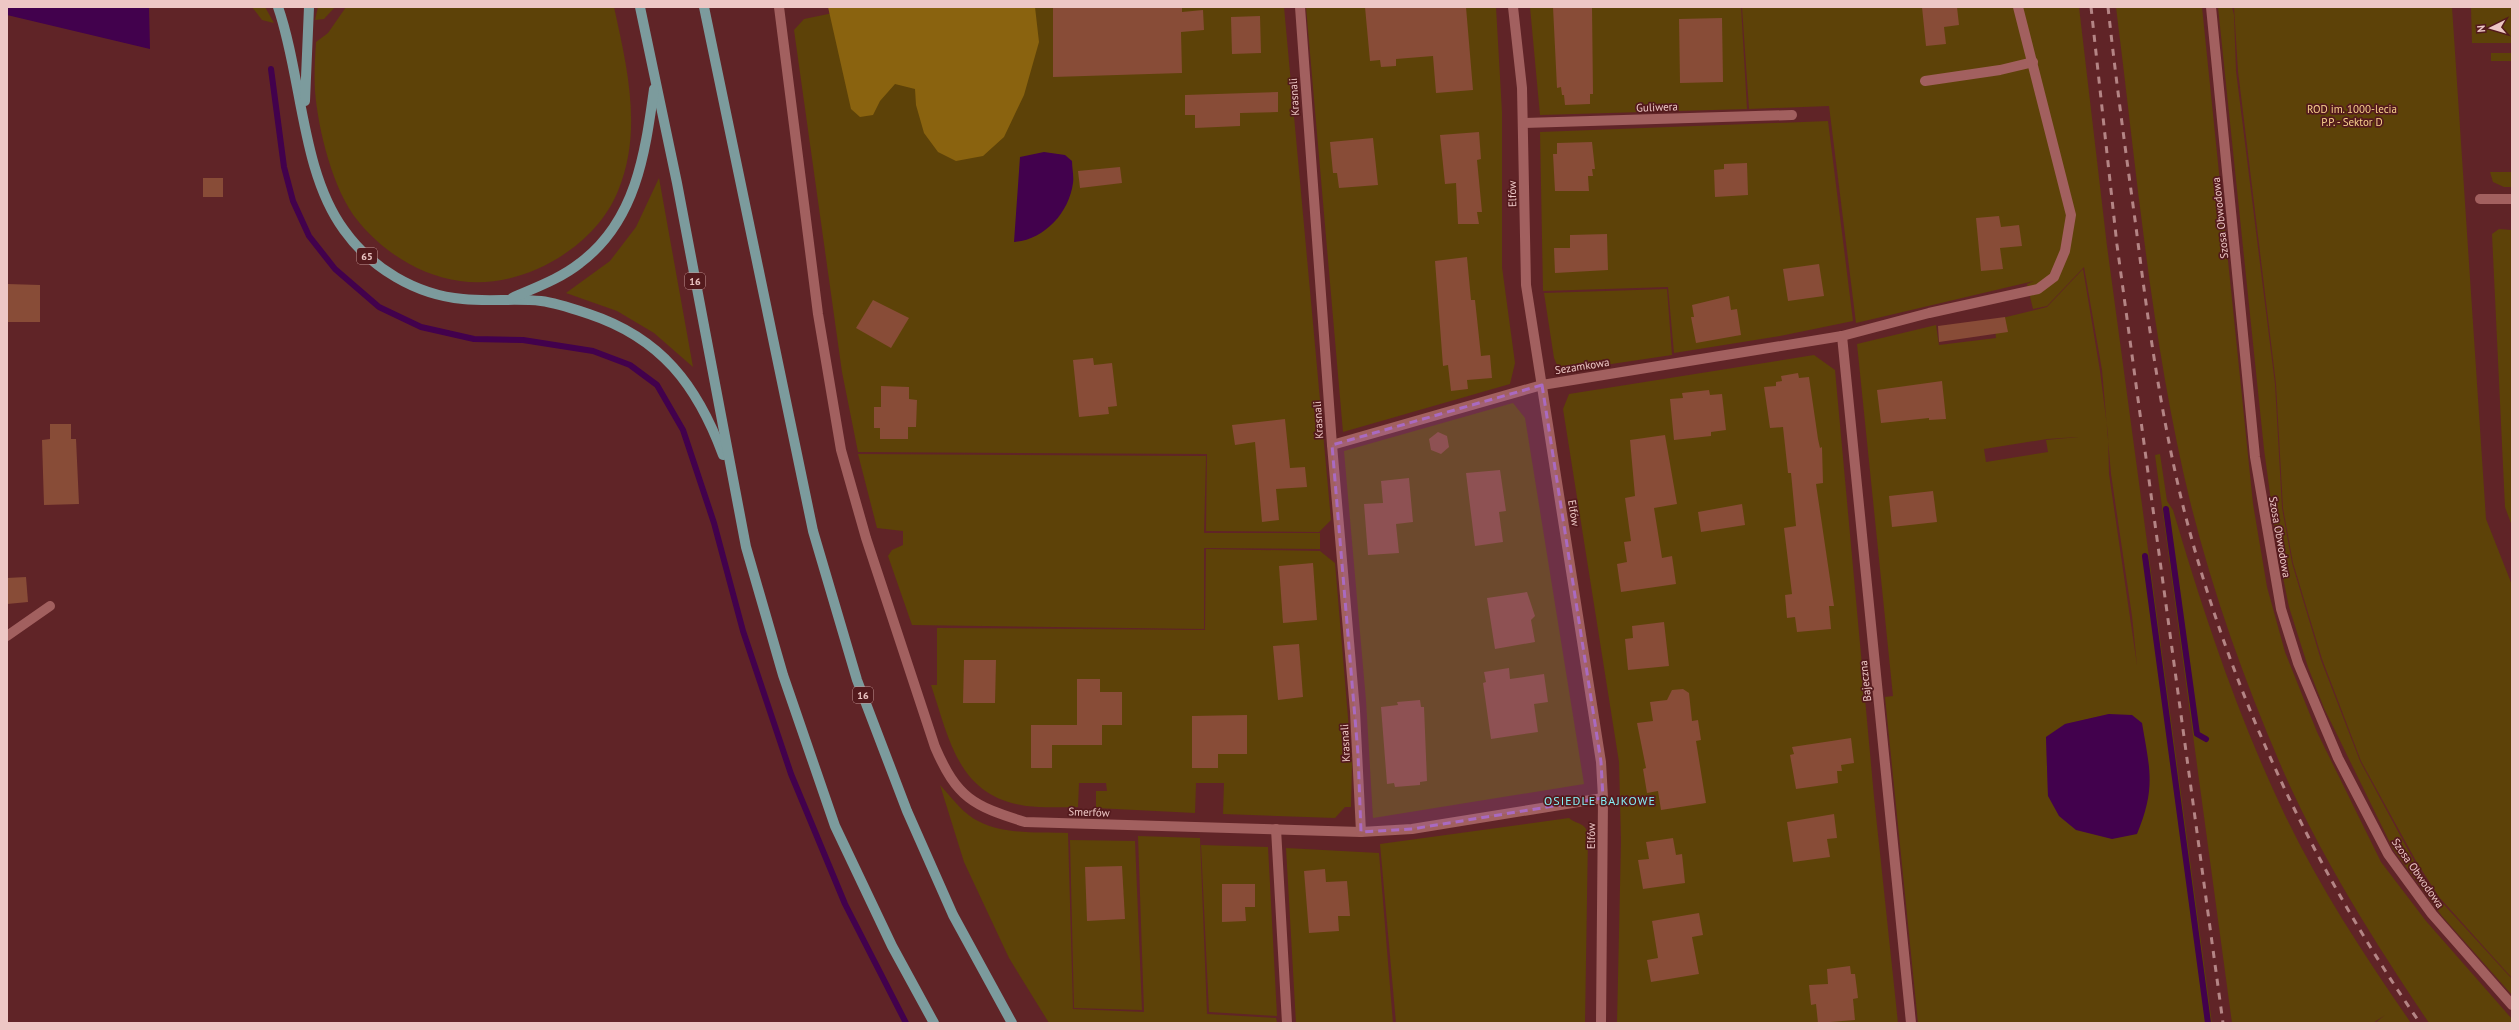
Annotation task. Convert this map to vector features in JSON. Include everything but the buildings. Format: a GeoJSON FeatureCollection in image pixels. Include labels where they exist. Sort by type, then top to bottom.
{"type":"FeatureCollection","features":[{"type":"Feature","properties":{"kind":"main road"},"geometry":{"type":"LineString","coordinates":[[278,7],[286,33],[304,119]]}},
{"type":"Feature","properties":{"kind":"main road","name":"65"},"geometry":{"type":"LineString","coordinates":[[309,7],[304,119],[316,174],[326,201],[351,239],[376,265],[393,276],[436,294],[468,300],[510,299],[559,276],[580,263],[600,245],[624,212],[639,178],[648,131],[655,81]]}},
{"type":"Feature","properties":{"kind":"main road","name":"16"},"geometry":{"type":"LineString","coordinates":[[640,7],[678,190],[732,481],[746,547],[783,675],[835,826],[892,946],[934,1023]]}},
{"type":"Feature","properties":{"kind":"main road","name":"16"},"geometry":{"type":"LineString","coordinates":[[704,7],[813,532],[857,680],[907,812],[953,915],[1012,1023]]}},
{"type":"Feature","properties":{"kind":"main road"},"geometry":{"type":"LineString","coordinates":[[510,299],[543,301],[604,319],[633,334],[654,348],[668,361],[698,398],[714,430],[732,481]]}},
{"type":"Feature","properties":{"kind":"street","name":"Smerfów"},"geometry":{"type":"LineString","coordinates":[[779,7],[818,314],[841,450],[866,538],[935,747],[946,773],[962,793],[987,809],[1025,822],[1361,832],[1412,829],[1603,798]]}},
{"type":"Feature","properties":{"kind":"street","name":"Krasnali"},"geometry":{"type":"LineString","coordinates":[[1300,7],[1332,445],[1355,711],[1361,832]]}},
{"type":"Feature","properties":{"kind":"street","name":"Elfów"},"geometry":{"type":"LineString","coordinates":[[1513,7],[1522,88],[1526,285],[1601,762],[1603,798],[1601,1023]]}},
{"type":"Feature","properties":{"kind":"street","name":"Sezamkowa"},"geometry":{"type":"LineString","coordinates":[[1332,445],[1542,385],[1842,336],[1929,313],[2038,289],[2054,277],[2065,251],[2071,215],[2018,7]]}},
{"type":"Feature","properties":{"kind":"street","name":"Szosa Obwodowa"},"geometry":{"type":"LineString","coordinates":[[2210,7],[2255,457],[2281,609],[2298,663],[2338,758],[2388,854],[2432,914],[2512,1005]]}},
{"type":"Feature","properties":{"kind":"street"},"geometry":{"type":"LineString","coordinates":[[1924,81],[2000,70],[2033,62]]}},
{"type":"Feature","properties":{"kind":"street","name":"Guliwera"},"geometry":{"type":"LineString","coordinates":[[1523,123],[1792,115]]}},
{"type":"Feature","properties":{"kind":"street"},"geometry":{"type":"LineString","coordinates":[[2480,199],[2512,199]]}},
{"type":"Feature","properties":{"kind":"street","name":"Bajeczna"},"geometry":{"type":"LineString","coordinates":[[1842,336],[1911,1023]]}},
{"type":"Feature","properties":{"kind":"street"},"geometry":{"type":"LineString","coordinates":[[7,636],[50,606]]}},
{"type":"Feature","properties":{"kind":"street"},"geometry":{"type":"LineString","coordinates":[[1276,829],[1287,1023]]}},
{"type":"Feature","properties":{"kind":"highlighted area"},"geometry":{"type":"Polygon","coordinates":[[[1542,385],[1601,762],[1603,798],[1412,829],[1361,832],[1358,754],[1332,445],[1542,385]]]}},
{"type":"Feature","properties":{"kind":"green space"},"geometry":{"type":"Polygon","coordinates":[[[252,7],[265,7],[274,23],[262,20],[252,7]]]}},
{"type":"Feature","properties":{"kind":"green space"},"geometry":{"type":"Polygon","coordinates":[[[318,7],[335,7],[324,19],[315,20],[318,7]]]}},
{"type":"Feature","properties":{"kind":"green space"},"geometry":{"type":"Polygon","coordinates":[[[346,7],[614,7],[628,76],[631,122],[630,145],[626,168],[618,191],[607,212],[592,230],[574,247],[554,261],[531,272],[508,279],[484,282],[460,281],[431,274],[404,261],[379,243],[358,221],[341,193],[328,159],[319,123],[315,91],[316,42],[328,33],[346,7]]]}},
{"type":"Feature","properties":{"kind":"green space"},"geometry":{"type":"Polygon","coordinates":[[[832,7],[1284,7],[1331,520],[1319,532],[1206,531],[1207,454],[858,452],[842,372],[794,30],[804,19],[833,13],[832,7]]]}},
{"type":"Feature","properties":{"kind":"green space"},"geometry":{"type":"Polygon","coordinates":[[[1306,7],[1496,7],[1502,112],[1502,267],[1515,363],[1510,384],[1343,432],[1306,7]]]}},
{"type":"Feature","properties":{"kind":"green space"},"geometry":{"type":"Polygon","coordinates":[[[1530,7],[1741,7],[1747,109],[1540,115],[1530,7]]]}},
{"type":"Feature","properties":{"kind":"green space"},"geometry":{"type":"Polygon","coordinates":[[[1742,7],[2079,7],[2107,246],[2212,1023],[1918,1023],[1885,697],[1893,696],[1857,344],[1936,325],[1939,345],[1996,338],[1994,320],[2047,307],[2083,269],[2107,423],[2102,370],[2084,267],[2047,306],[2033,309],[2027,284],[2034,281],[1856,323],[1829,106],[1749,109],[1742,7]],[[2078,437],[2047,439],[1984,449],[1986,462],[2048,452],[2046,440],[2078,437]],[[2108,442],[2109,474],[2137,665],[2132,616],[2111,474],[2108,442]],[[2109,714],[2066,724],[2046,737],[2048,796],[2109,714]]]}},
{"type":"Feature","properties":{"kind":"green space"},"geometry":{"type":"Polygon","coordinates":[[[2116,7],[2202,7],[2253,504],[2267,587],[2285,652],[2317,732],[2381,862],[2426,921],[2512,1019],[2512,1023],[2429,1023],[2370,933],[2316,839],[2285,775],[2245,676],[2232,642],[2200,539],[2177,444],[2165,382],[2146,257],[2116,7]]]}},
{"type":"Feature","properties":{"kind":"green space"},"geometry":{"type":"Polygon","coordinates":[[[2218,7],[2232,7],[2234,15],[2236,71],[2275,384],[2282,508],[2292,563],[2321,660],[2360,761],[2414,861],[2437,897],[2512,979],[2512,995],[2442,916],[2393,849],[2324,708],[2308,667],[2289,607],[2278,553],[2264,449],[2218,7]]]}},
{"type":"Feature","properties":{"kind":"green space","name":"ROD im. 1000-lecia P.P. - Sektor D"},"geometry":{"type":"Polygon","coordinates":[[[2234,7],[2452,7],[2486,519],[2512,585],[2512,978],[2439,897],[2416,861],[2361,761],[2322,659],[2293,563],[2283,508],[2276,384],[2238,71],[2234,7]]]}},
{"type":"Feature","properties":{"kind":"green space"},"geometry":{"type":"Polygon","coordinates":[[[2471,7],[2512,7],[2512,43],[2472,43],[2471,7]]]}},
{"type":"Feature","properties":{"kind":"green space"},"geometry":{"type":"Polygon","coordinates":[[[2491,53],[2512,53],[2512,61],[2491,61],[2491,53]]]}},
{"type":"Feature","properties":{"kind":"green space"},"geometry":{"type":"Polygon","coordinates":[[[1828,121],[1853,321],[1780,336],[1674,353],[1668,287],[1543,291],[1540,132],[1828,121]]]}},
{"type":"Feature","properties":{"kind":"green space"},"geometry":{"type":"Polygon","coordinates":[[[2490,172],[2512,172],[2512,187],[2504,187],[2493,182],[2490,172]]]}},
{"type":"Feature","properties":{"kind":"green space"},"geometry":{"type":"Polygon","coordinates":[[[659,178],[693,367],[654,333],[617,311],[566,293],[610,261],[636,227],[659,178]]]}},
{"type":"Feature","properties":{"kind":"green space"},"geometry":{"type":"Polygon","coordinates":[[[2499,229],[2512,230],[2512,526],[2505,507],[2492,234],[2499,229]]]}},
{"type":"Feature","properties":{"kind":"green space"},"geometry":{"type":"Polygon","coordinates":[[[1667,289],[1672,355],[1571,370],[1557,365],[1554,358],[1544,293],[1667,289]]]}},
{"type":"Feature","properties":{"kind":"green space"},"geometry":{"type":"Polygon","coordinates":[[[1814,355],[1835,370],[1874,797],[1898,1023],[1617,1023],[1621,841],[1619,762],[1563,409],[1569,394],[1814,355]]]}},
{"type":"Feature","properties":{"kind":"green space"},"geometry":{"type":"Polygon","coordinates":[[[1513,403],[1525,418],[1584,784],[1373,818],[1366,700],[1344,451],[1513,403]]]}},
{"type":"Feature","properties":{"kind":"green space"},"geometry":{"type":"Polygon","coordinates":[[[858,454],[1206,456],[1204,533],[1320,533],[1320,549],[1204,548],[1204,629],[912,625],[888,556],[892,550],[903,545],[903,531],[877,528],[858,454]]]}},
{"type":"Feature","properties":{"kind":"green space"},"geometry":{"type":"Polygon","coordinates":[[[2160,454],[2167,501],[2173,510],[2196,586],[2222,662],[2266,774],[2297,839],[2326,893],[2376,972],[2411,1023],[2375,1023],[2385,1015],[2373,1023],[2232,1023],[2155,455],[2160,454]]]}},
{"type":"Feature","properties":{"kind":"green space"},"geometry":{"type":"Polygon","coordinates":[[[1206,549],[1320,551],[1335,563],[1352,765],[1351,807],[1345,807],[1335,818],[1223,814],[1224,783],[1196,783],[1195,813],[1096,808],[1096,791],[1107,791],[1106,783],[1079,783],[1078,807],[1032,807],[1003,800],[985,791],[971,778],[960,763],[951,745],[931,685],[937,685],[937,628],[1205,630],[1206,549]]]}},
{"type":"Feature","properties":{"kind":"green space"},"geometry":{"type":"Polygon","coordinates":[[[940,785],[958,806],[974,819],[990,826],[1012,831],[1068,833],[1073,1009],[1144,1012],[1138,836],[1200,838],[1207,1014],[1276,1018],[1277,1023],[1049,1023],[1009,958],[964,862],[940,785]]]}},
{"type":"Feature","properties":{"kind":"green space"},"geometry":{"type":"Polygon","coordinates":[[[1569,818],[1583,826],[1588,835],[1585,1023],[1396,1023],[1380,844],[1569,818]]]}},
{"type":"Feature","properties":{"kind":"green space"},"geometry":{"type":"Polygon","coordinates":[[[1070,840],[1135,841],[1142,1010],[1074,1008],[1070,840]]]}},
{"type":"Feature","properties":{"kind":"green space"},"geometry":{"type":"Polygon","coordinates":[[[1201,845],[1268,847],[1277,1016],[1209,1012],[1201,845]]]}},
{"type":"Feature","properties":{"kind":"green space"},"geometry":{"type":"Polygon","coordinates":[[[1286,848],[1379,853],[1393,1023],[1296,1023],[1286,848]]]}},
{"type":"Feature","properties":{"kind":"shaded area"},"geometry":{"type":"Polygon","coordinates":[[[7,7],[149,7],[150,49],[7,15],[7,7]]]}},
{"type":"Feature","properties":{"kind":"shaded area"},"geometry":{"type":"Polygon","coordinates":[[[828,7],[1035,7],[1039,42],[1024,95],[1004,137],[983,156],[956,161],[938,152],[924,133],[916,105],[915,89],[895,84],[880,101],[873,115],[860,117],[851,109],[828,7]]]}},
{"type":"Feature","properties":{"kind":"shaded area"},"geometry":{"type":"Polygon","coordinates":[[[1044,152],[1065,155],[1072,161],[1073,180],[1071,194],[1060,214],[1045,230],[1025,240],[1014,242],[1020,157],[1044,152]]]}},
{"type":"Feature","properties":{"kind":"shaded area"},"geometry":{"type":"Polygon","coordinates":[[[2109,714],[2132,715],[2142,723],[2150,779],[2147,804],[2137,834],[2112,839],[2076,830],[2059,816],[2048,796],[2046,737],[2065,724],[2109,714]]]}},
{"type":"Feature","properties":{"kind":"waterway"},"geometry":{"type":"LineString","coordinates":[[271,69],[284,167],[293,201],[309,236],[335,269],[379,307],[421,327],[474,339],[523,340],[593,351],[630,365],[657,385],[683,430],[714,523],[743,631],[791,774],[845,904],[906,1023]]}},
{"type":"Feature","properties":{"kind":"waterway"},"geometry":{"type":"LineString","coordinates":[[2166,509],[2197,734],[2206,739]]}},
{"type":"Feature","properties":{"kind":"waterway"},"geometry":{"type":"LineString","coordinates":[[2145,556],[2208,1023]]}},
{"type":"Feature","properties":{"kind":"railway"},"geometry":{"type":"LineString","coordinates":[[2091,7],[2117,245],[2223,1023]]}},
{"type":"Feature","properties":{"kind":"railway"},"geometry":{"type":"LineString","coordinates":[[2108,7],[2145,298],[2156,369],[2168,440],[2184,510],[2203,578],[2226,646],[2251,712],[2279,777],[2310,841],[2344,903],[2381,964],[2420,1023]]}},
{"type":"Feature","properties":{"kind":"district","name":"OSIEDLE BAJKOWE"},"geometry":{"type":"Point","coordinates":[1600,800]}}]}
